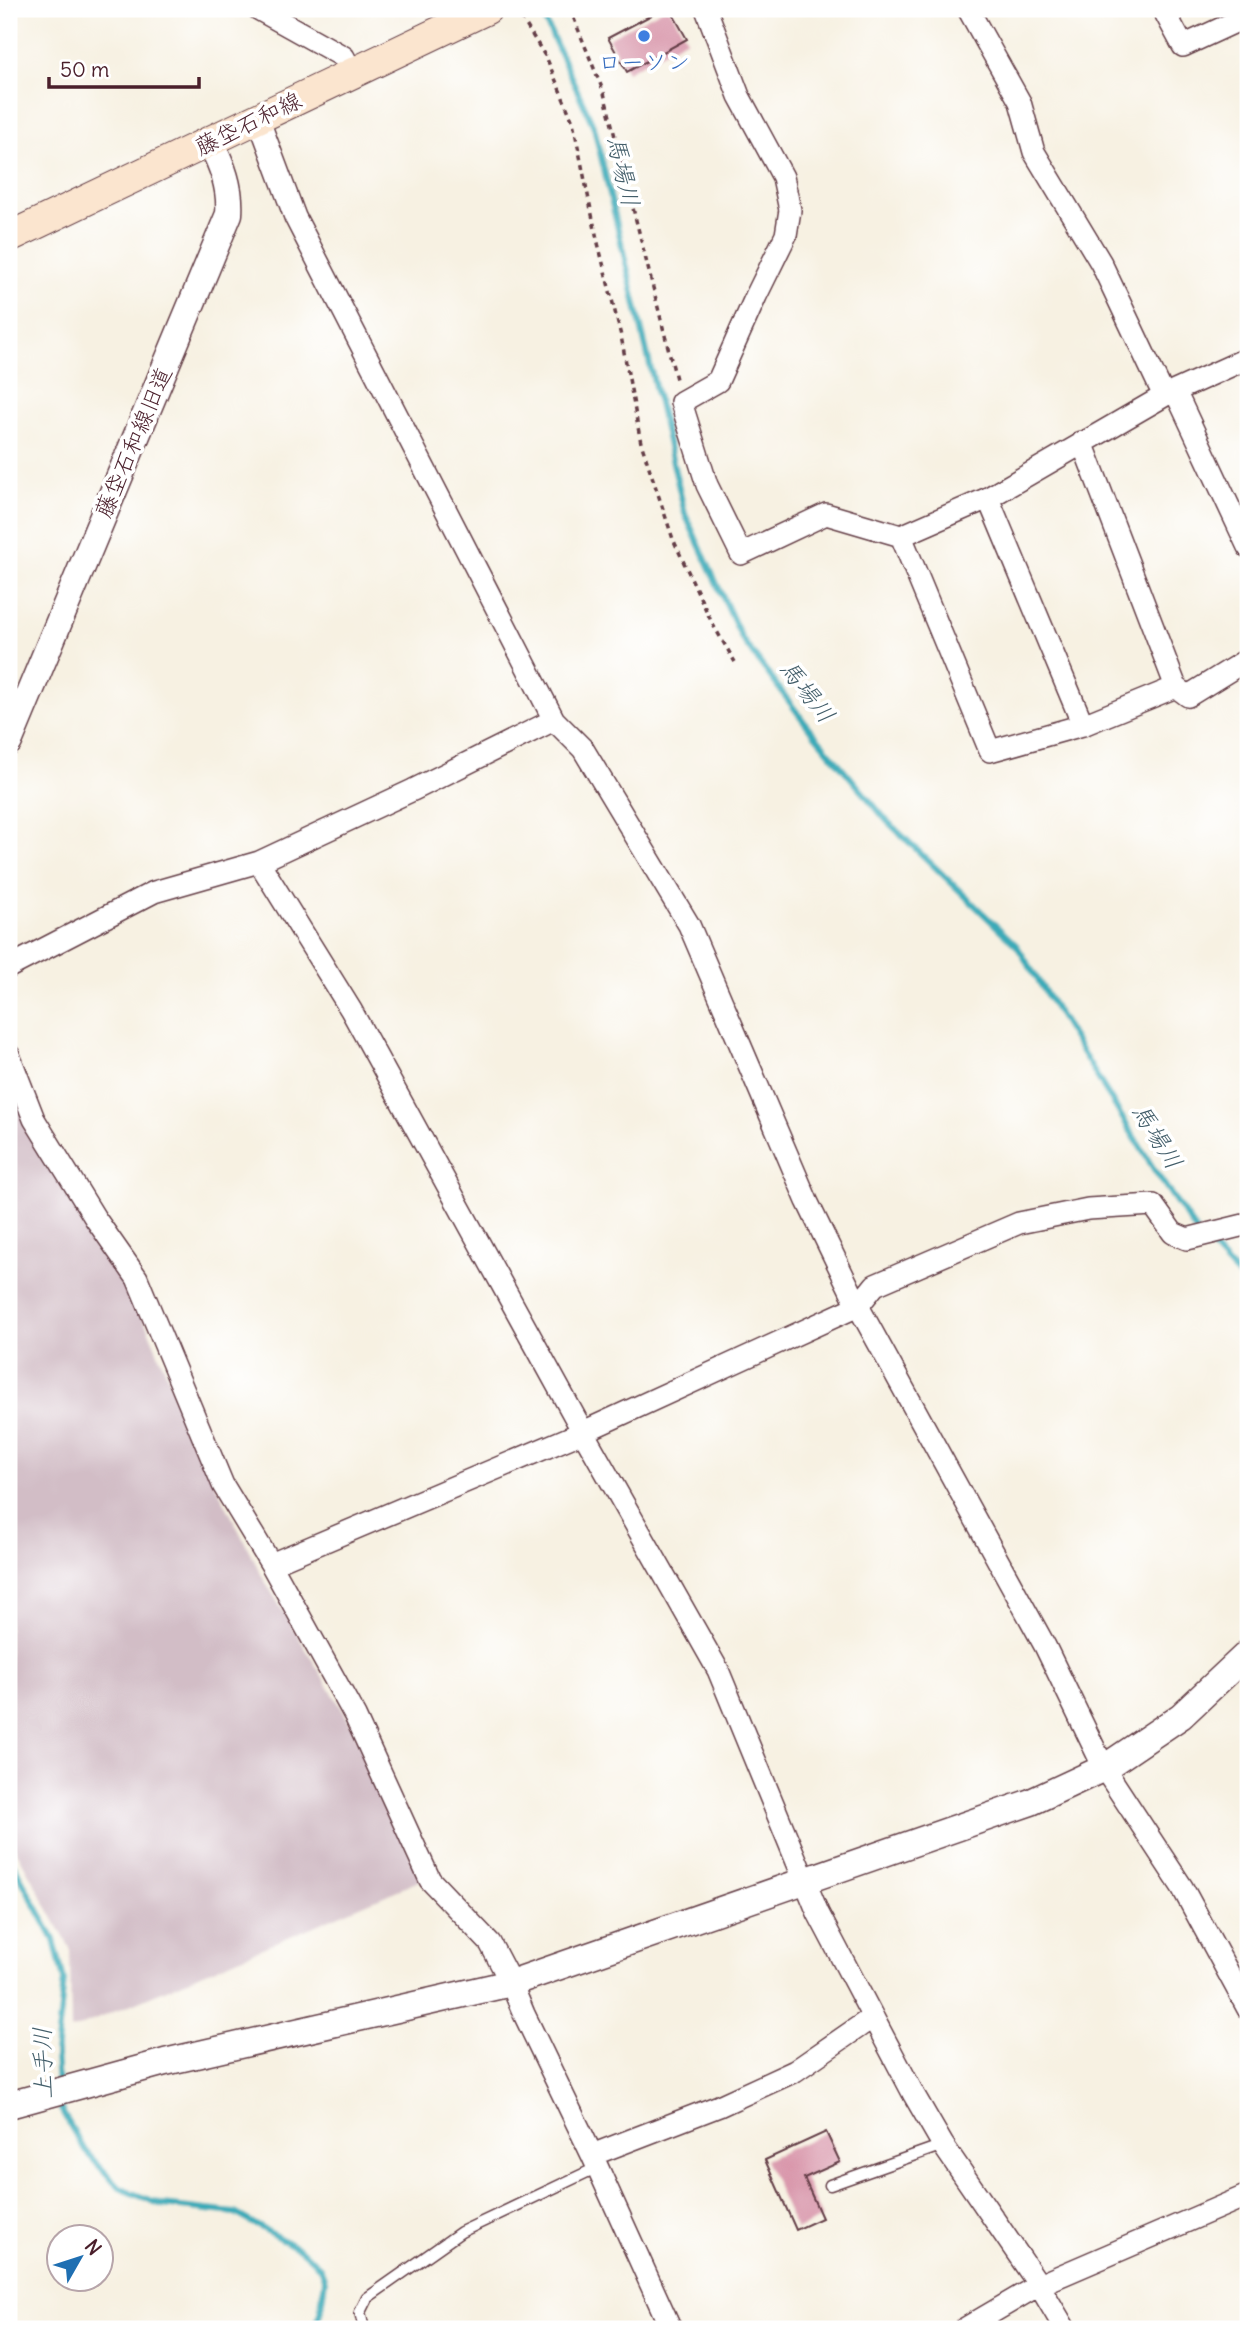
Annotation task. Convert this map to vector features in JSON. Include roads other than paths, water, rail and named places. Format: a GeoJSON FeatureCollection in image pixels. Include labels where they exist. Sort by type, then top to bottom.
{"type":"FeatureCollection","features":[{"type":"Feature","properties":{"kind":"main road","name":"藤垈石和線"},"geometry":{"type":"LineString","coordinates":[[9,237],[487,9]]}},
{"type":"Feature","properties":{"kind":"street"},"geometry":{"type":"LineString","coordinates":[[258,9],[344,57],[352,73]]}},
{"type":"Feature","properties":{"kind":"street"},"geometry":{"type":"LineString","coordinates":[[706,9],[739,96],[783,177],[790,210],[786,234],[719,381],[681,402],[707,485],[741,554],[826,514],[901,536],[988,498],[1170,393],[1248,358]]}},
{"type":"Feature","properties":{"kind":"street"},"geometry":{"type":"LineString","coordinates":[[968,9],[1020,102],[1034,152],[1101,263],[1248,547]]}},
{"type":"Feature","properties":{"kind":"street"},"geometry":{"type":"LineString","coordinates":[[1163,9],[1183,46],[1248,16]]}},
{"type":"Feature","properties":{"kind":"street"},"geometry":{"type":"LineString","coordinates":[[258,118],[295,217],[554,720],[583,749],[689,925],[807,1201],[858,1306],[1045,1646],[1104,1768],[1182,1887],[1248,2009]]}},
{"type":"Feature","properties":{"kind":"street","name":"藤垈石和線旧道"},"geometry":{"type":"LineString","coordinates":[[9,742],[229,214],[228,186],[210,141]]}},
{"type":"Feature","properties":{"kind":"street"},"geometry":{"type":"LineString","coordinates":[[1082,442],[1176,687],[1188,696],[1248,659]]}},
{"type":"Feature","properties":{"kind":"street"},"geometry":{"type":"LineString","coordinates":[[988,498],[1083,725]]}},
{"type":"Feature","properties":{"kind":"street"},"geometry":{"type":"LineString","coordinates":[[901,536],[990,751],[1083,725],[1176,687]]}},
{"type":"Feature","properties":{"kind":"street"},"geometry":{"type":"LineString","coordinates":[[9,967],[154,892],[259,862],[554,720]]}},
{"type":"Feature","properties":{"kind":"street"},"geometry":{"type":"LineString","coordinates":[[259,862],[351,1010],[583,1432],[718,1670],[818,1913],[943,2145],[1039,2285],[1065,2329]]}},
{"type":"Feature","properties":{"kind":"street"},"geometry":{"type":"LineString","coordinates":[[9,1055],[34,1119],[94,1218],[137,1278],[223,1485],[271,1564],[355,1716],[430,1880],[490,1943],[511,1983],[671,2329]]}},
{"type":"Feature","properties":{"kind":"street"},"geometry":{"type":"LineString","coordinates":[[271,1564],[583,1432],[858,1306],[875,1285],[1019,1223],[1088,1209],[1153,1205],[1173,1233],[1187,1239],[1241,1225]]}},
{"type":"Feature","properties":{"kind":"street"},"geometry":{"type":"LineString","coordinates":[[9,2105],[165,2062],[511,1983],[1031,1802],[1104,1768],[1181,1716],[1248,1653]]}},
{"type":"Feature","properties":{"kind":"street"},"geometry":{"type":"LineString","coordinates":[[595,2161],[795,2071],[873,2017]]}},
{"type":"Feature","properties":{"kind":"street"},"geometry":{"type":"LineString","coordinates":[[964,2329],[1039,2285],[1248,2195]]}},
{"type":"Feature","properties":{"kind":"lane"},"geometry":{"type":"LineString","coordinates":[[830,2185],[943,2145]]}},
{"type":"Feature","properties":{"kind":"lane"},"geometry":{"type":"LineString","coordinates":[[364,2329],[360,2312],[367,2298],[461,2232],[595,2161]]}},
{"type":"Feature","properties":{"kind":"waterway","name":"馬場川"},"geometry":{"type":"LineString","coordinates":[[540,9],[594,127],[685,514],[742,639],[809,728],[887,821],[1017,946],[1155,1171],[1196,1231]]}},
{"type":"Feature","properties":{"kind":"waterway","name":"馬場川"},"geometry":{"type":"LineString","coordinates":[[1204,1239],[1246,1284],[1248,1290]]}},
{"type":"Feature","properties":{"kind":"waterway","name":"上手川"},"geometry":{"type":"LineString","coordinates":[[9,1856],[54,1940],[64,1980],[56,2054],[58,2086]]}},
{"type":"Feature","properties":{"kind":"waterway","name":"上手川"},"geometry":{"type":"LineString","coordinates":[[59,2097],[59,2106],[85,2151],[120,2188],[162,2205],[235,2213],[301,2250],[320,2267],[325,2281],[320,2313],[313,2329]]}},
{"type":"Feature","properties":{"kind":"place","name":"ローソン"},"geometry":{"type":"Point","coordinates":[644,36]}}]}
